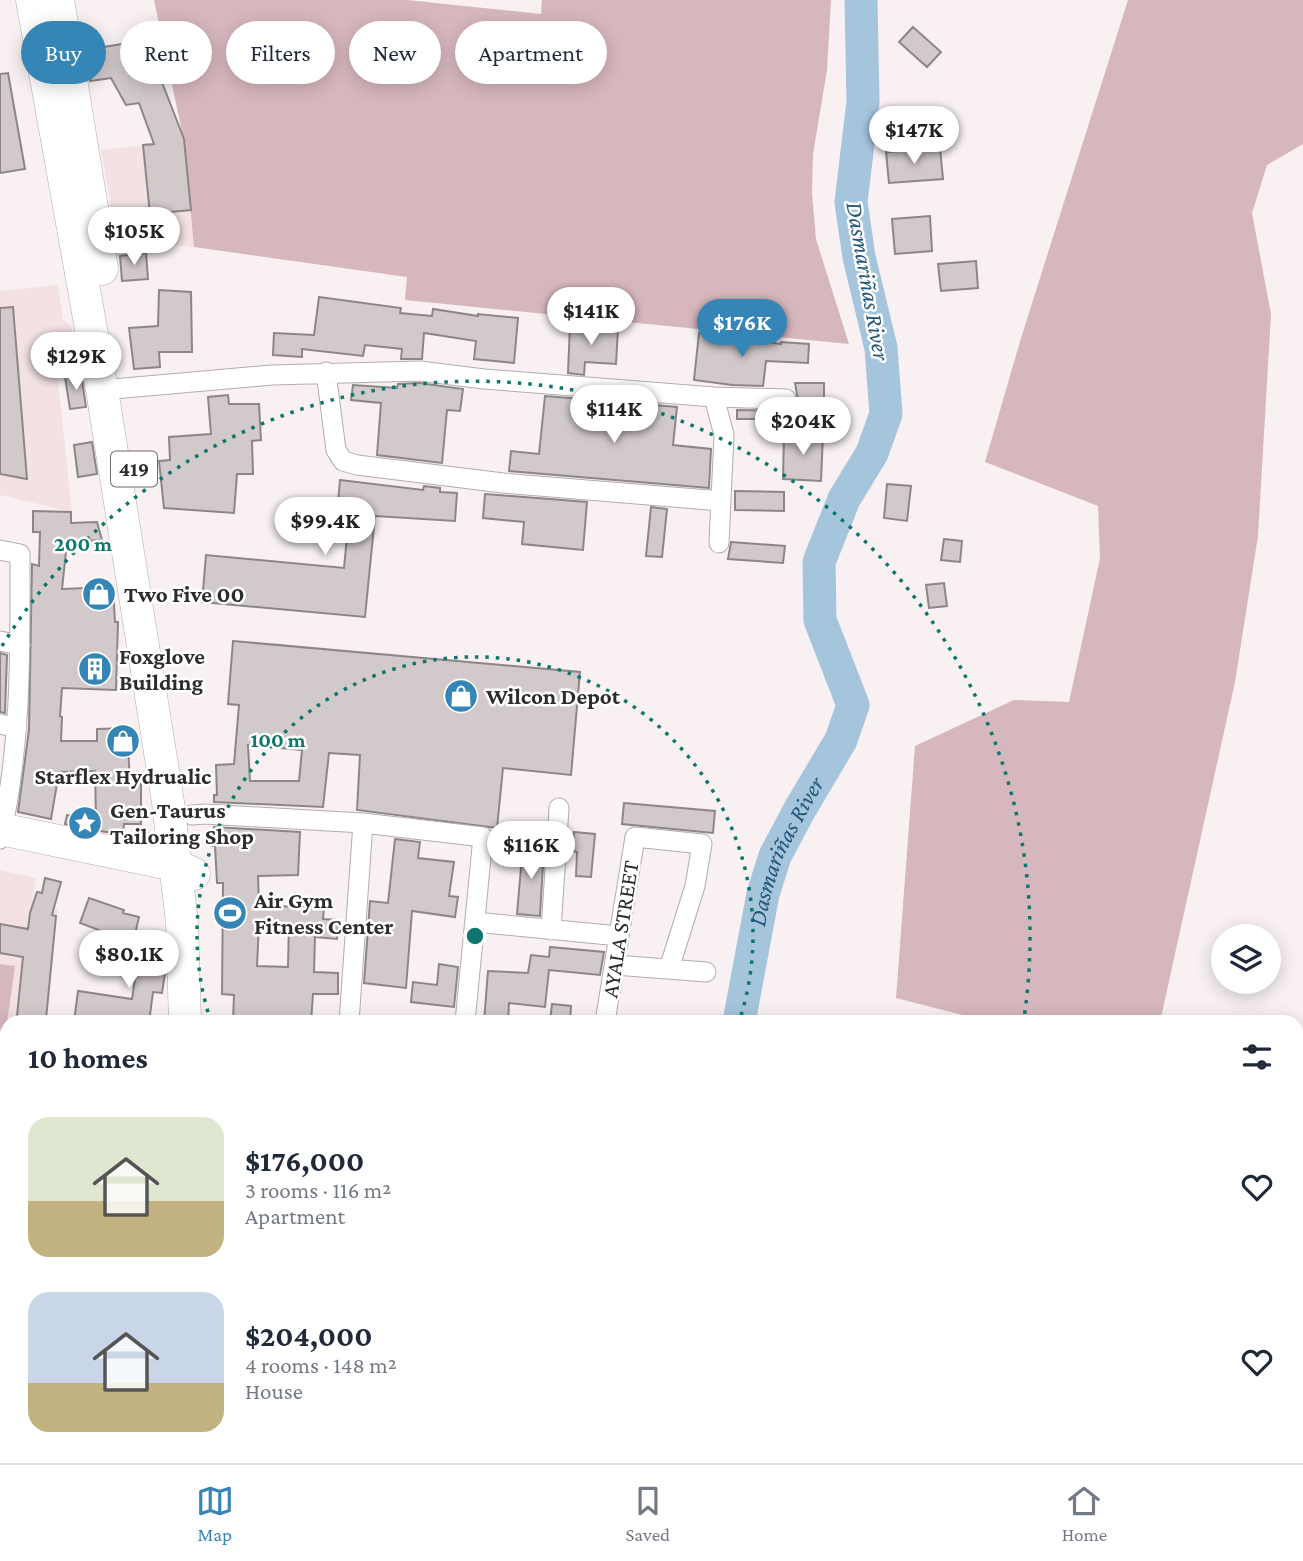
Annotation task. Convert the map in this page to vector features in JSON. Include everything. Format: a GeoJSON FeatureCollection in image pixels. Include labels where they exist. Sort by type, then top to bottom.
{"type":"FeatureCollection","features":[{"type":"Feature","properties":{"kind":"main road","name":"419"},"geometry":{"type":"LineString","coordinates":[[32,0],[111,389],[192,815],[184,876],[182,923],[186,1015]]}},
{"type":"Feature","properties":{"kind":"main road","name":"419"},"geometry":{"type":"LineString","coordinates":[[58,0],[168,802],[184,876],[207,1015]]}},
{"type":"Feature","properties":{"kind":"main road"},"geometry":{"type":"LineString","coordinates":[[1,837],[184,876]]}},
{"type":"Feature","properties":{"kind":"street"},"geometry":{"type":"LineString","coordinates":[[111,389],[326,372],[420,371],[484,379],[714,397],[786,399]]}},
{"type":"Feature","properties":{"kind":"street"},"geometry":{"type":"LineString","coordinates":[[326,372],[336,450],[343,461],[357,466],[477,480],[721,502]]}},
{"type":"Feature","properties":{"kind":"street"},"geometry":{"type":"LineString","coordinates":[[714,397],[724,435],[719,543]]}},
{"type":"Feature","properties":{"kind":"street"},"geometry":{"type":"LineString","coordinates":[[0,550],[20,554],[20,645],[9,726],[14,772],[1,837]]}},
{"type":"Feature","properties":{"kind":"street"},"geometry":{"type":"LineString","coordinates":[[0,641],[20,645]]}},
{"type":"Feature","properties":{"kind":"street"},"geometry":{"type":"LineString","coordinates":[[551,930],[559,808]]}},
{"type":"Feature","properties":{"kind":"street"},"geometry":{"type":"LineString","coordinates":[[192,815],[363,822],[483,837],[466,1015]]}},
{"type":"Feature","properties":{"kind":"street"},"geometry":{"type":"LineString","coordinates":[[349,1015],[363,822]]}},
{"type":"Feature","properties":{"kind":"street","name":"AYALA STREET"},"geometry":{"type":"LineString","coordinates":[[606,1015],[635,836],[702,844],[695,886],[669,969]]}},
{"type":"Feature","properties":{"kind":"street"},"geometry":{"type":"LineString","coordinates":[[475,922],[619,936]]}},
{"type":"Feature","properties":{"kind":"street"},"geometry":{"type":"LineString","coordinates":[[615,965],[706,972]]}},
{"type":"Feature","properties":{"kind":"shaded area"},"geometry":{"type":"Polygon","coordinates":[[[154,0],[407,0],[541,14],[542,0],[831,0],[827,70],[813,154],[812,193],[816,239],[849,344],[405,300],[407,277],[194,247],[184,141],[172,84],[212,84],[212,21],[158,21],[154,0]]]}},
{"type":"Feature","properties":{"kind":"shaded area"},"geometry":{"type":"Polygon","coordinates":[[[1128,0],[1303,0],[1303,144],[1267,165],[1252,213],[1271,314],[1258,536],[1235,682],[1162,1015],[963,1015],[896,998],[915,746],[1014,700],[1069,702],[1100,558],[1098,506],[985,462],[1021,338],[1128,0]]]}},
{"type":"Feature","properties":{"kind":"shaded area"},"geometry":{"type":"Polygon","coordinates":[[[184,141],[194,247],[117,241],[101,150],[184,141]]]}},
{"type":"Feature","properties":{"kind":"shaded area"},"geometry":{"type":"Polygon","coordinates":[[[58,285],[63,320],[71,326],[75,361],[56,363],[72,512],[0,495],[0,291],[58,285]]]}},
{"type":"Feature","properties":{"kind":"shaded area"},"geometry":{"type":"Polygon","coordinates":[[[0,870],[36,878],[32,906],[58,910],[46,1015],[0,1015],[0,870]]]}},
{"type":"Feature","properties":{"kind":"shaded area"},"geometry":{"type":"Polygon","coordinates":[[[0,964],[15,966],[8,1015],[0,1015],[0,964]]]}},
{"type":"Feature","properties":{"kind":"building"},"geometry":{"type":"Polygon","coordinates":[[[913,27],[941,52],[927,67],[899,42],[913,27]]]}},
{"type":"Feature","properties":{"kind":"building"},"geometry":{"type":"Polygon","coordinates":[[[120,44],[120,84],[163,84],[184,139],[191,210],[150,214],[143,145],[154,144],[139,103],[126,105],[111,78],[106,79],[106,47],[120,44]]]}},
{"type":"Feature","properties":{"kind":"building"},"geometry":{"type":"Polygon","coordinates":[[[8,73],[25,169],[0,173],[0,74],[8,73]]]}},
{"type":"Feature","properties":{"kind":"building"},"geometry":{"type":"Polygon","coordinates":[[[940,148],[943,179],[889,183],[886,152],[940,148]]]}},
{"type":"Feature","properties":{"kind":"building"},"geometry":{"type":"Polygon","coordinates":[[[930,216],[932,251],[895,254],[892,219],[930,216]]]}},
{"type":"Feature","properties":{"kind":"building"},"geometry":{"type":"Polygon","coordinates":[[[146,253],[148,279],[122,281],[120,256],[146,253]]]}},
{"type":"Feature","properties":{"kind":"building"},"geometry":{"type":"Polygon","coordinates":[[[976,261],[978,288],[941,291],[938,264],[976,261]]]}},
{"type":"Feature","properties":{"kind":"building"},"geometry":{"type":"Polygon","coordinates":[[[159,290],[191,292],[192,352],[159,352],[160,367],[134,369],[129,328],[158,326],[159,290]]]}},
{"type":"Feature","properties":{"kind":"building"},"geometry":{"type":"Polygon","coordinates":[[[319,297],[401,308],[400,313],[432,316],[433,309],[478,316],[518,318],[514,363],[474,359],[476,341],[424,333],[422,359],[401,359],[402,349],[365,345],[363,356],[302,349],[302,357],[273,355],[274,333],[314,335],[319,297]]]}},
{"type":"Feature","properties":{"kind":"building"},"geometry":{"type":"Polygon","coordinates":[[[13,307],[27,479],[0,474],[0,308],[13,307]]]}},
{"type":"Feature","properties":{"kind":"building"},"geometry":{"type":"Polygon","coordinates":[[[570,325],[618,328],[616,364],[585,362],[584,375],[568,373],[570,325]]]}},
{"type":"Feature","properties":{"kind":"building"},"geometry":{"type":"Polygon","coordinates":[[[699,333],[781,344],[809,344],[808,363],[766,361],[763,386],[694,380],[699,333]]]}},
{"type":"Feature","properties":{"kind":"building"},"geometry":{"type":"Polygon","coordinates":[[[81,374],[86,407],[70,409],[65,377],[81,374]]]}},
{"type":"Feature","properties":{"kind":"building"},"geometry":{"type":"Polygon","coordinates":[[[419,383],[463,389],[460,411],[447,410],[442,463],[377,455],[381,403],[351,400],[353,385],[397,388],[398,384],[419,383]]]}},
{"type":"Feature","properties":{"kind":"building"},"geometry":{"type":"Polygon","coordinates":[[[795,383],[824,383],[824,400],[798,400],[795,383]]]}},
{"type":"Feature","properties":{"kind":"building"},"geometry":{"type":"Polygon","coordinates":[[[228,395],[229,404],[259,404],[261,440],[252,441],[253,474],[237,474],[234,513],[164,508],[159,461],[170,460],[169,437],[211,434],[208,397],[228,395]]]}},
{"type":"Feature","properties":{"kind":"building"},"geometry":{"type":"Polygon","coordinates":[[[545,396],[677,407],[673,445],[711,449],[709,488],[509,471],[511,451],[539,454],[545,396]]]}},
{"type":"Feature","properties":{"kind":"building"},"geometry":{"type":"Polygon","coordinates":[[[737,410],[786,411],[786,419],[737,419],[737,410]]]}},
{"type":"Feature","properties":{"kind":"building"},"geometry":{"type":"Polygon","coordinates":[[[784,433],[823,434],[821,481],[783,479],[784,433]]]}},
{"type":"Feature","properties":{"kind":"building"},"geometry":{"type":"Polygon","coordinates":[[[92,442],[97,474],[78,477],[74,445],[92,442]]]}},
{"type":"Feature","properties":{"kind":"building"},"geometry":{"type":"Polygon","coordinates":[[[340,480],[423,490],[424,486],[440,488],[440,492],[457,493],[455,521],[375,516],[365,617],[202,602],[206,555],[344,568],[349,515],[337,514],[340,480]]]}},
{"type":"Feature","properties":{"kind":"building"},"geometry":{"type":"Polygon","coordinates":[[[887,484],[911,486],[907,521],[884,518],[887,484]]]}},
{"type":"Feature","properties":{"kind":"building"},"geometry":{"type":"Polygon","coordinates":[[[735,491],[784,492],[784,511],[735,510],[735,491]]]}},
{"type":"Feature","properties":{"kind":"building"},"geometry":{"type":"Polygon","coordinates":[[[485,494],[587,502],[583,550],[522,544],[524,522],[483,518],[485,494]]]}},
{"type":"Feature","properties":{"kind":"building"},"geometry":{"type":"Polygon","coordinates":[[[651,507],[667,509],[662,557],[646,556],[651,507]]]}},
{"type":"Feature","properties":{"kind":"building"},"geometry":{"type":"Polygon","coordinates":[[[33,511],[71,512],[71,523],[97,522],[102,540],[67,542],[62,589],[113,587],[115,622],[118,622],[116,690],[62,688],[61,741],[97,741],[97,729],[127,728],[130,782],[141,782],[141,824],[124,824],[123,832],[106,832],[65,824],[67,815],[96,819],[95,771],[59,772],[51,819],[18,812],[29,730],[32,564],[39,566],[40,532],[33,532],[33,511]]]}},
{"type":"Feature","properties":{"kind":"building"},"geometry":{"type":"Polygon","coordinates":[[[944,539],[962,541],[960,562],[941,560],[944,539]]]}},
{"type":"Feature","properties":{"kind":"building"},"geometry":{"type":"Polygon","coordinates":[[[731,542],[785,546],[783,563],[728,559],[731,542]]]}},
{"type":"Feature","properties":{"kind":"building"},"geometry":{"type":"Polygon","coordinates":[[[944,583],[947,606],[929,608],[926,585],[944,583]]]}},
{"type":"Feature","properties":{"kind":"building"},"geometry":{"type":"Polygon","coordinates":[[[233,641],[580,672],[571,775],[503,768],[497,828],[357,810],[360,755],[329,753],[323,807],[214,802],[214,795],[217,795],[216,765],[234,764],[239,705],[228,704],[233,641]],[[248,745],[250,781],[299,781],[302,750],[248,745]]]}},
{"type":"Feature","properties":{"kind":"building"},"geometry":{"type":"Polygon","coordinates":[[[0,653],[7,655],[5,713],[0,712],[0,653]]]}},
{"type":"Feature","properties":{"kind":"building"},"geometry":{"type":"Polygon","coordinates":[[[624,803],[715,811],[713,833],[622,824],[624,803]]]}},
{"type":"Feature","properties":{"kind":"building"},"geometry":{"type":"Polygon","coordinates":[[[214,827],[300,832],[298,875],[258,876],[259,906],[324,907],[323,919],[338,920],[337,939],[315,937],[314,972],[338,973],[338,994],[313,994],[312,1015],[233,1015],[234,995],[222,994],[223,883],[217,883],[214,827]],[[289,923],[259,924],[257,966],[288,967],[289,923]]]}},
{"type":"Feature","properties":{"kind":"building"},"geometry":{"type":"Polygon","coordinates":[[[574,832],[595,834],[591,877],[576,876],[577,852],[572,851],[574,832]]]}},
{"type":"Feature","properties":{"kind":"building"},"geometry":{"type":"Polygon","coordinates":[[[395,839],[420,842],[418,858],[454,862],[449,896],[458,897],[455,917],[412,911],[406,988],[364,983],[370,901],[388,903],[395,839]]]}},
{"type":"Feature","properties":{"kind":"building"},"geometry":{"type":"Polygon","coordinates":[[[523,845],[544,847],[540,916],[517,914],[523,845]]]}},
{"type":"Feature","properties":{"kind":"building"},"geometry":{"type":"Polygon","coordinates":[[[45,878],[61,882],[52,915],[56,916],[46,1015],[17,1015],[23,957],[0,953],[0,924],[28,929],[37,892],[42,893],[45,878]]]}},
{"type":"Feature","properties":{"kind":"building"},"geometry":{"type":"Polygon","coordinates":[[[89,898],[139,917],[133,943],[80,923],[89,898]]]}},
{"type":"Feature","properties":{"kind":"building"},"geometry":{"type":"Polygon","coordinates":[[[142,931],[164,937],[165,955],[160,972],[165,973],[162,993],[153,992],[150,1015],[75,1015],[78,991],[132,999],[142,931]]]}},
{"type":"Feature","properties":{"kind":"building"},"geometry":{"type":"Polygon","coordinates":[[[550,947],[604,952],[600,975],[549,970],[545,1007],[509,1003],[508,1015],[485,1015],[488,971],[528,973],[531,955],[549,957],[550,947]]]}},
{"type":"Feature","properties":{"kind":"building"},"geometry":{"type":"Polygon","coordinates":[[[439,964],[458,967],[454,1007],[411,1002],[413,982],[437,985],[439,964]]]}},
{"type":"Feature","properties":{"kind":"building"},"geometry":{"type":"Polygon","coordinates":[[[552,1004],[571,1006],[570,1015],[551,1015],[552,1004]]]}},
{"type":"Feature","properties":{"kind":"waterway","name":"Dasmariñas River"},"geometry":{"type":"LineString","coordinates":[[740,1015],[763,894],[775,856],[841,740],[853,705],[820,620],[819,562],[844,499],[872,453],[886,414],[881,348],[859,257],[851,202],[863,102],[861,0]]}},
{"type":"Feature","properties":{"kind":"place","name":"Two Five 00"},"geometry":{"type":"Point","coordinates":[99,594]}},
{"type":"Feature","properties":{"kind":"place","name":"Foxglove Building"},"geometry":{"type":"Point","coordinates":[95,669]}},
{"type":"Feature","properties":{"kind":"place","name":"Wilcon Depot"},"geometry":{"type":"Point","coordinates":[461,696]}},
{"type":"Feature","properties":{"kind":"place","name":"Starflex Hydrualic"},"geometry":{"type":"Point","coordinates":[123,741]}},
{"type":"Feature","properties":{"kind":"place","name":"Gen-Taurus Tailoring Shop"},"geometry":{"type":"Point","coordinates":[85,823]}},
{"type":"Feature","properties":{"kind":"place","name":"Air Gym Fitness Center"},"geometry":{"type":"Point","coordinates":[230,913]}}]}
